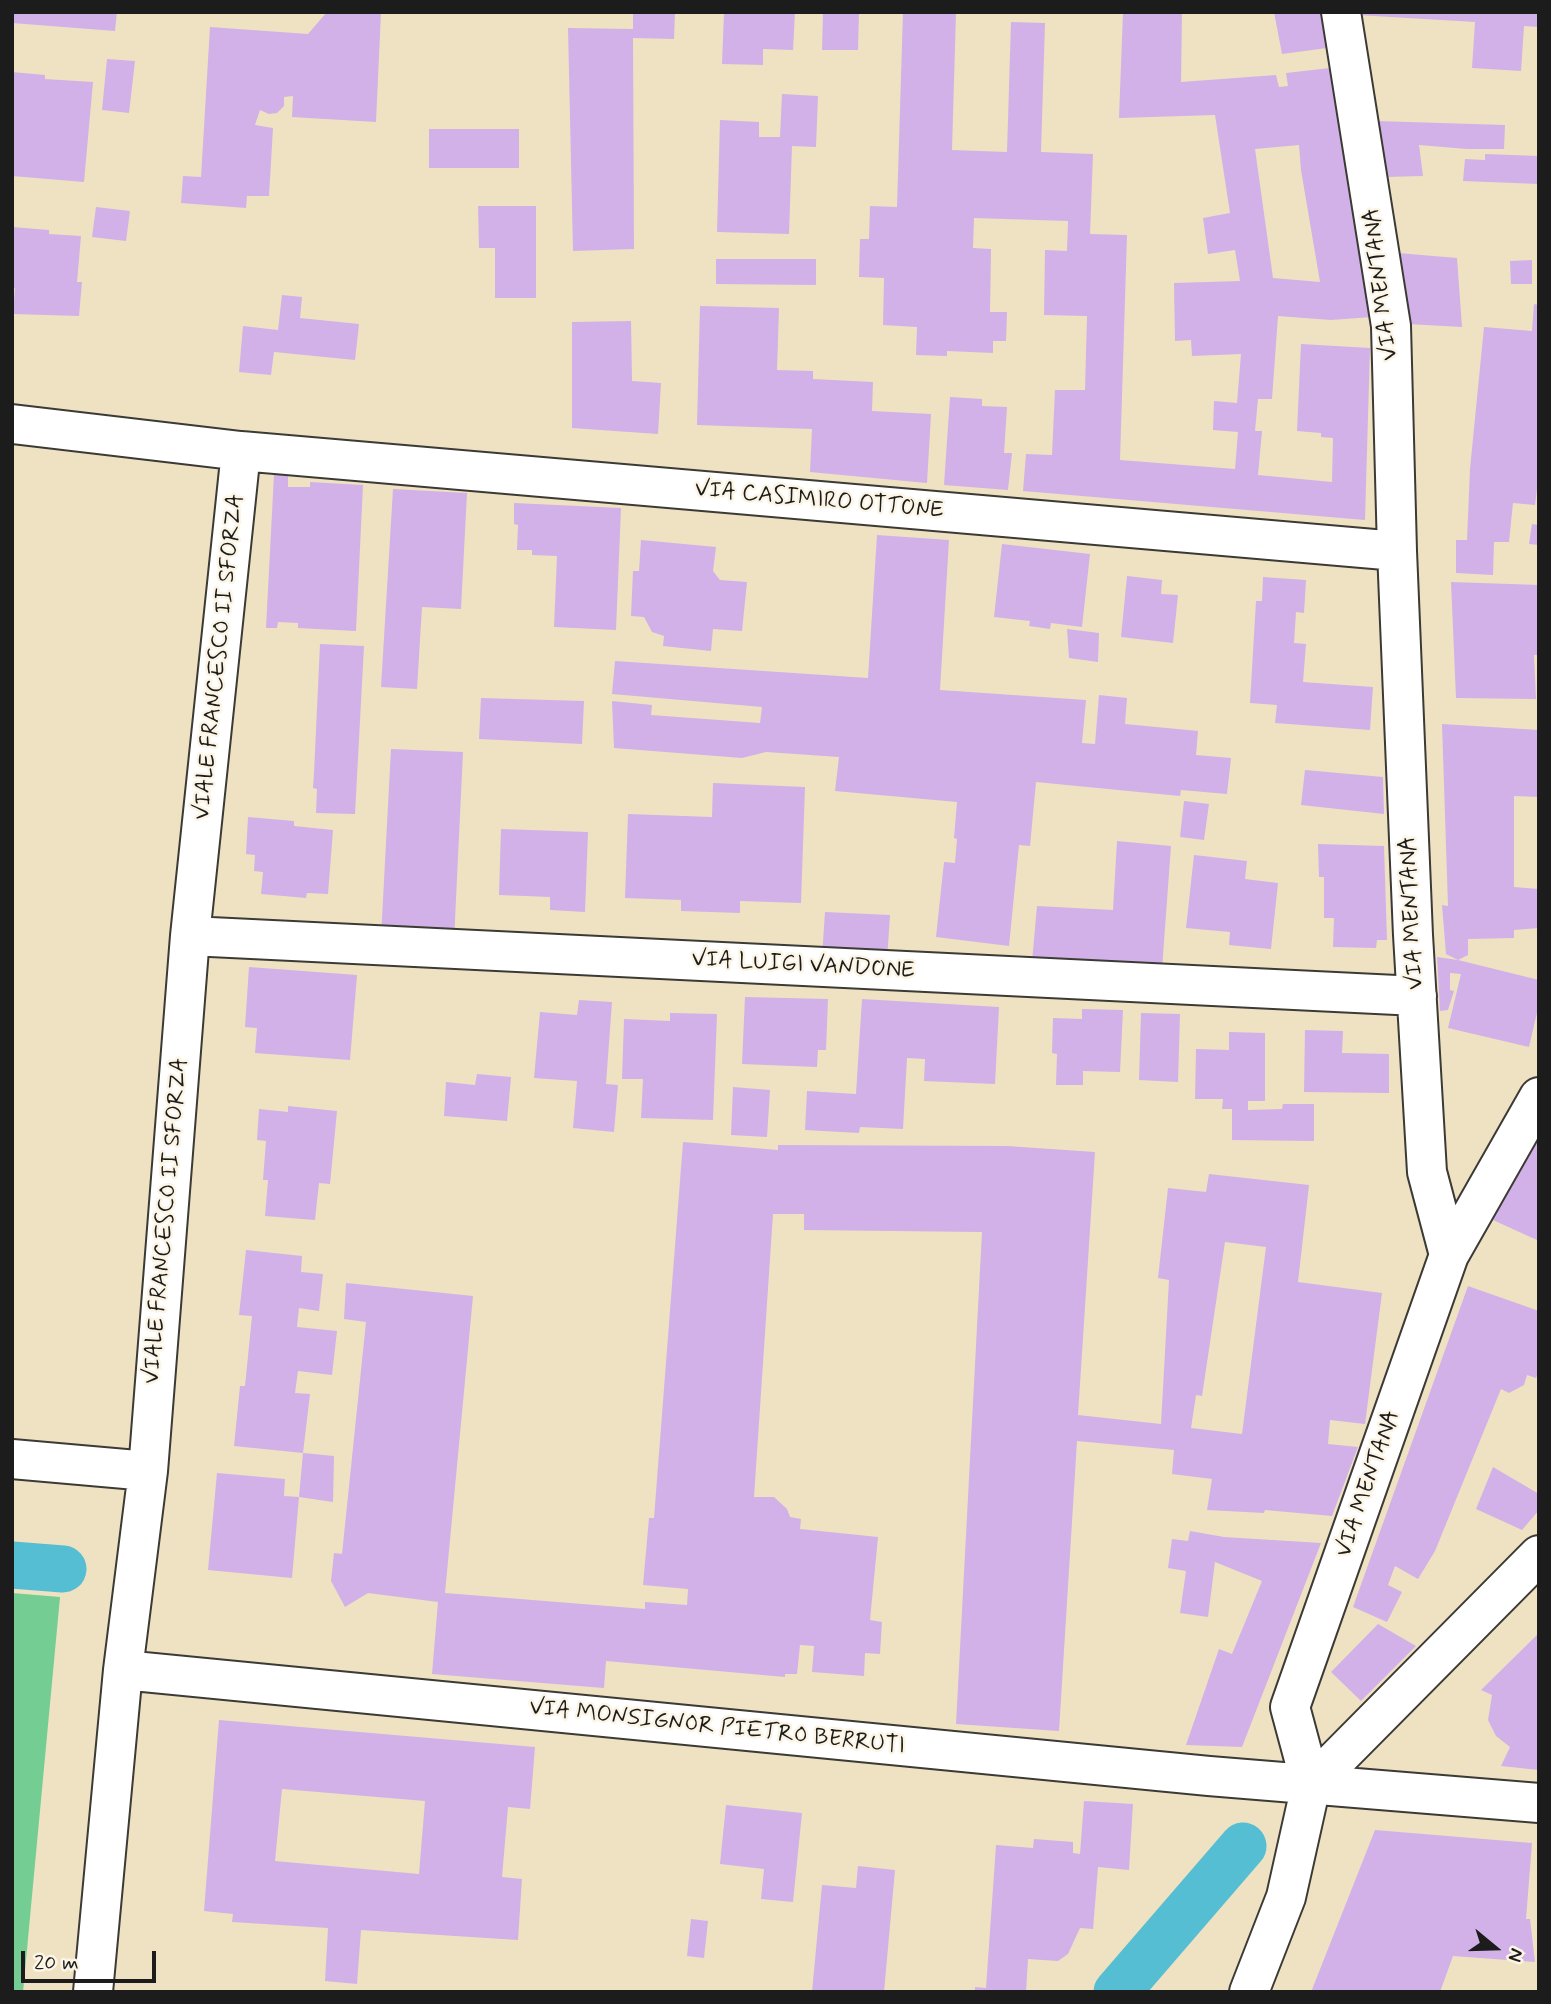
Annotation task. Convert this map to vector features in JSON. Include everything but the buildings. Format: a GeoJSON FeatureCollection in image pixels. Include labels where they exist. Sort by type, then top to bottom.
{"type":"FeatureCollection","features":[{"type":"Feature","properties":{"kind":"street","name":"VIA MENTANA"},"geometry":{"type":"LineString","coordinates":[[1311,1785],[1290,1707],[1449,1255],[1427,1172],[1397,551],[1391,326],[1341,12]]}},
{"type":"Feature","properties":{"kind":"street","name":"VIA CASIMIRO OTTONE"},"geometry":{"type":"LineString","coordinates":[[12,424],[242,450],[1397,551]]}},
{"type":"Feature","properties":{"kind":"street","name":"VIALE FRANCESCO II SFORZA"},"geometry":{"type":"LineString","coordinates":[[93,1992],[123,1670],[148,1471],[190,936],[242,450]]}},
{"type":"Feature","properties":{"kind":"street","name":"VIA LUIGI VANDONE"},"geometry":{"type":"LineString","coordinates":[[190,936],[1417,996]]}},
{"type":"Feature","properties":{"kind":"street"},"geometry":{"type":"LineString","coordinates":[[1449,1255],[1539,1097]]}},
{"type":"Feature","properties":{"kind":"street"},"geometry":{"type":"LineString","coordinates":[[12,1459],[148,1471]]}},
{"type":"Feature","properties":{"kind":"street"},"geometry":{"type":"LineString","coordinates":[[1249,1992],[1286,1897],[1311,1785],[1539,1555]]}},
{"type":"Feature","properties":{"kind":"street","name":"VIA MONSIGNOR PIETRO BERRUTI"},"geometry":{"type":"LineString","coordinates":[[123,1670],[1311,1785],[1539,1803]]}},
{"type":"Feature","properties":{"kind":"green space"},"geometry":{"type":"Polygon","coordinates":[[[12,1593],[60,1597],[23,1992],[12,1992],[12,1593]]]}},
{"type":"Feature","properties":{"kind":"waterway"},"geometry":{"type":"LineString","coordinates":[[12,1565],[63,1569]]}},
{"type":"Feature","properties":{"kind":"waterway"},"geometry":{"type":"LineString","coordinates":[[1117,1992],[1243,1846]]}}]}
